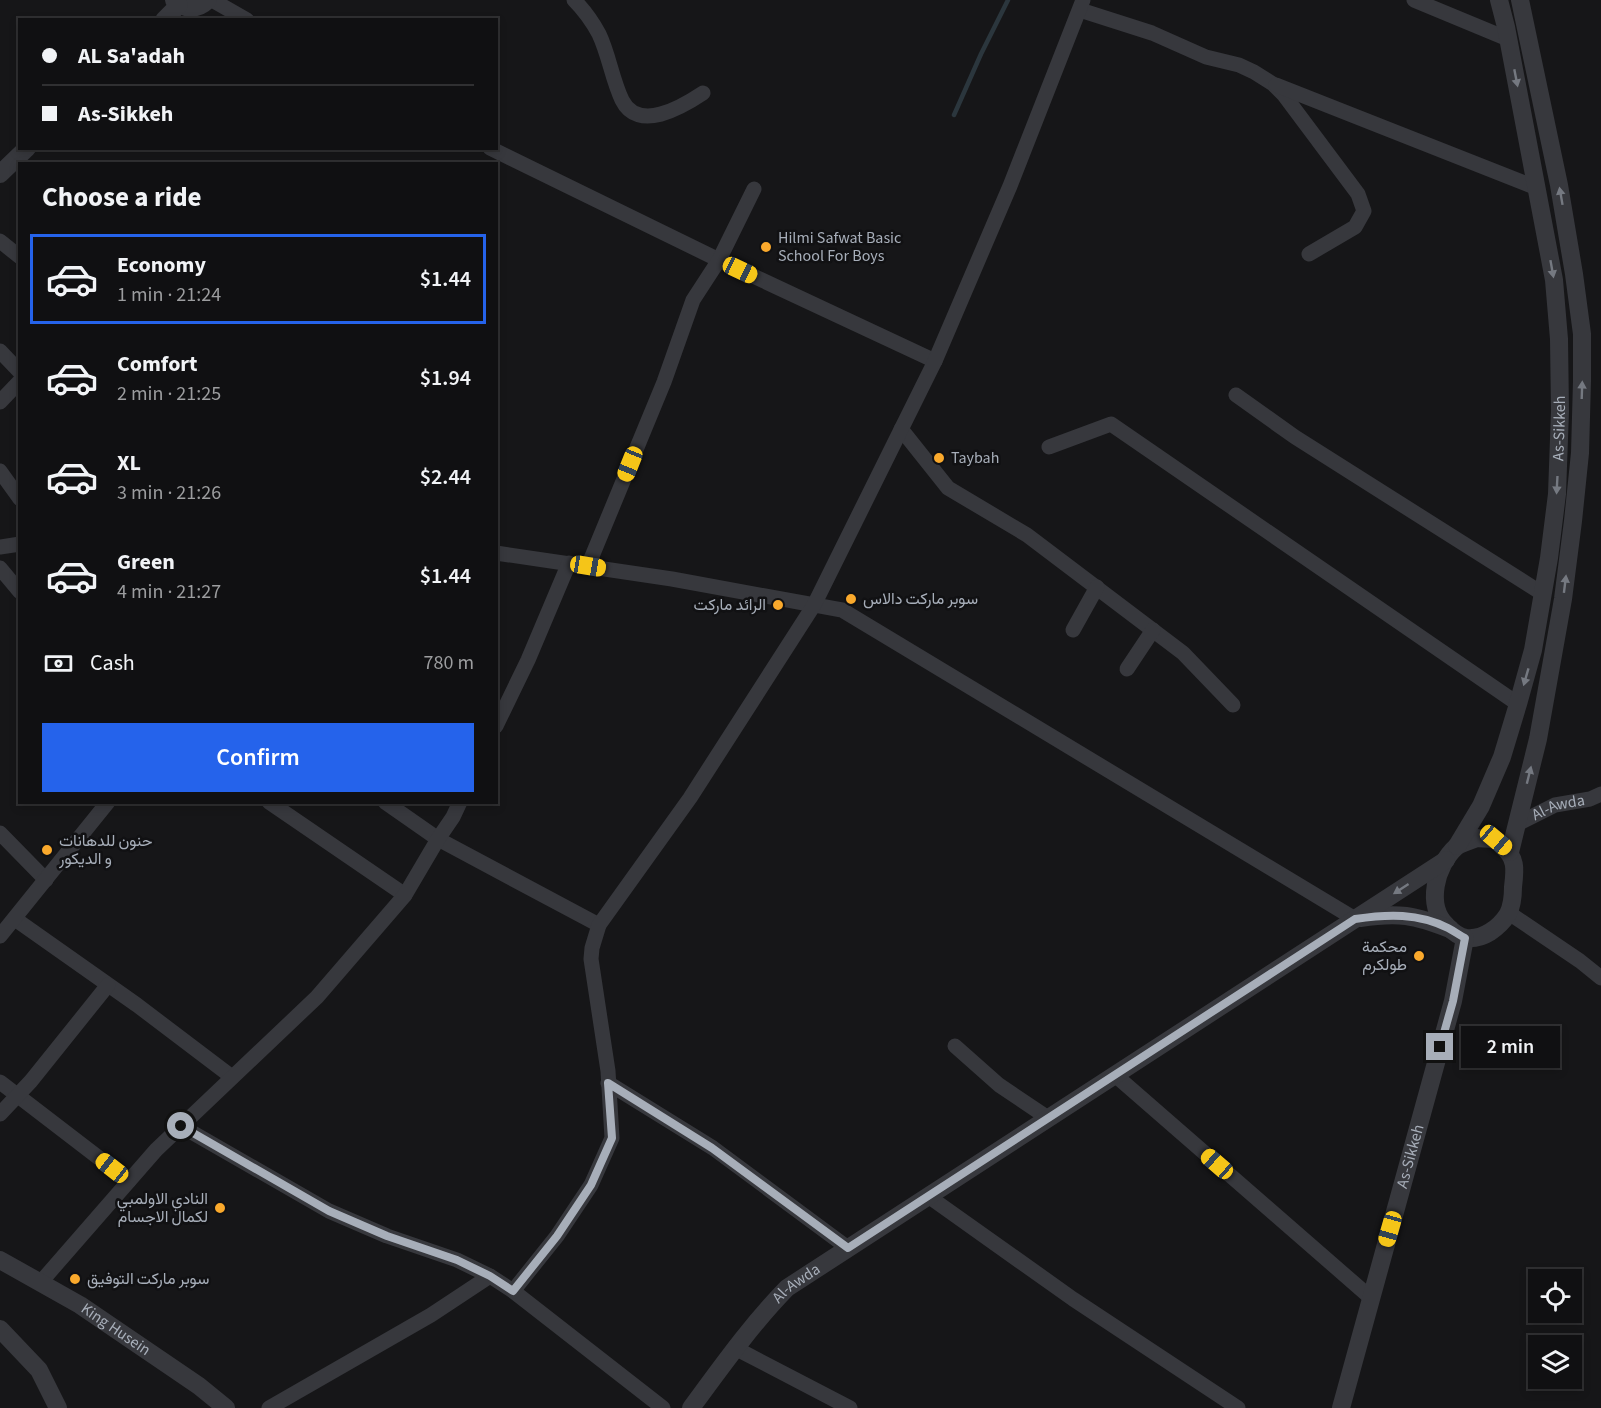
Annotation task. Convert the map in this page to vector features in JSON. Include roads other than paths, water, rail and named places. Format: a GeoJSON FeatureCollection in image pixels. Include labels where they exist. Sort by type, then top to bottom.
{"type":"FeatureCollection","features":[{"type":"Feature","properties":{"kind":"street"},"geometry":{"type":"LineString","coordinates":[[166,18],[177,3],[192,8],[199,7],[207,0]]}},
{"type":"Feature","properties":{"kind":"street"},"geometry":{"type":"LineString","coordinates":[[212,0],[244,18]]}},
{"type":"Feature","properties":{"kind":"street"},"geometry":{"type":"LineString","coordinates":[[574,0],[599,33],[621,98],[630,110],[644,116],[655,116],[686,104],[703,93]]}},
{"type":"Feature","properties":{"kind":"street"},"geometry":{"type":"LineString","coordinates":[[1414,0],[1504,37]]}},
{"type":"Feature","properties":{"kind":"street"},"geometry":{"type":"LineString","coordinates":[[1492,0],[1504,37]]}},
{"type":"Feature","properties":{"kind":"street","name":"As-Sikkeh"},"geometry":{"type":"LineString","coordinates":[[1451,853],[1481,806],[1498,768],[1518,704],[1533,650],[1557,494],[1560,399],[1559,339],[1554,280],[1538,188],[1504,37],[1498,0]]}},
{"type":"Feature","properties":{"kind":"street","name":"As-Sikkeh"},"geometry":{"type":"LineString","coordinates":[[1510,852],[1538,739],[1563,599],[1580,453],[1582,346],[1574,274],[1559,185],[1520,0]]}},
{"type":"Feature","properties":{"kind":"street"},"geometry":{"type":"LineString","coordinates":[[513,1291],[557,1236],[591,1185],[612,1138],[608,1083],[592,965],[592,948],[600,925],[690,798],[814,605],[935,361],[1011,186],[1082,5],[1206,57],[1254,72],[1273,84],[1538,188]]}},
{"type":"Feature","properties":{"kind":"street"},"geometry":{"type":"LineString","coordinates":[[1273,84],[1284,95],[1358,194],[1364,211],[1355,227],[1308,254]]}},
{"type":"Feature","properties":{"kind":"street"},"geometry":{"type":"LineString","coordinates":[[0,174],[25,150]]}},
{"type":"Feature","properties":{"kind":"street"},"geometry":{"type":"LineString","coordinates":[[494,150],[719,260],[935,361]]}},
{"type":"Feature","properties":{"kind":"street"},"geometry":{"type":"LineString","coordinates":[[588,566],[664,382],[693,300],[719,260],[754,189]]}},
{"type":"Feature","properties":{"kind":"street"},"geometry":{"type":"LineString","coordinates":[[0,242],[18,256]]}},
{"type":"Feature","properties":{"kind":"street"},"geometry":{"type":"LineString","coordinates":[[0,351],[18,370]]}},
{"type":"Feature","properties":{"kind":"street"},"geometry":{"type":"LineString","coordinates":[[0,402],[18,383]]}},
{"type":"Feature","properties":{"kind":"street"},"geometry":{"type":"LineString","coordinates":[[1236,395],[1295,437],[1543,594]]}},
{"type":"Feature","properties":{"kind":"street"},"geometry":{"type":"LineString","coordinates":[[1048,447],[1111,424],[1518,704]]}},
{"type":"Feature","properties":{"kind":"street"},"geometry":{"type":"LineString","coordinates":[[900,429],[948,488],[1027,535],[1184,653],[1233,705]]}},
{"type":"Feature","properties":{"kind":"street"},"geometry":{"type":"LineString","coordinates":[[0,471],[18,496]]}},
{"type":"Feature","properties":{"kind":"street"},"geometry":{"type":"LineString","coordinates":[[0,547],[18,543]]}},
{"type":"Feature","properties":{"kind":"street"},"geometry":{"type":"LineString","coordinates":[[498,553],[672,579],[842,610],[1355,919],[1405,915],[1427,920],[1457,933],[1486,935],[1499,926],[1509,913],[1513,899],[1515,869],[1510,852],[1496,840],[1477,838],[1451,853],[1438,874],[1436,909],[1443,922],[1457,933]]}},
{"type":"Feature","properties":{"kind":"street"},"geometry":{"type":"LineString","coordinates":[[498,722],[528,660],[569,563]]}},
{"type":"Feature","properties":{"kind":"street"},"geometry":{"type":"LineString","coordinates":[[0,568],[18,590]]}},
{"type":"Feature","properties":{"kind":"street"},"geometry":{"type":"LineString","coordinates":[[1073,630],[1096,587]]}},
{"type":"Feature","properties":{"kind":"street"},"geometry":{"type":"LineString","coordinates":[[1127,669],[1153,630]]}},
{"type":"Feature","properties":{"kind":"street","name":"Al-Awda"},"geometry":{"type":"LineString","coordinates":[[1517,824],[1555,805],[1590,799],[1601,794]]}},
{"type":"Feature","properties":{"kind":"street"},"geometry":{"type":"LineString","coordinates":[[0,936],[106,804]]}},
{"type":"Feature","properties":{"kind":"street"},"geometry":{"type":"LineString","coordinates":[[272,804],[405,895]]}},
{"type":"Feature","properties":{"kind":"street"},"geometry":{"type":"LineString","coordinates":[[388,804],[438,838],[600,925]]}},
{"type":"Feature","properties":{"kind":"street"},"geometry":{"type":"LineString","coordinates":[[40,1283],[156,1150],[317,997],[405,895],[459,804]]}},
{"type":"Feature","properties":{"kind":"street"},"geometry":{"type":"LineString","coordinates":[[0,832],[46,879]]}},
{"type":"Feature","properties":{"kind":"street","name":"Al-Awda"},"geometry":{"type":"LineString","coordinates":[[692,1408],[735,1348],[788,1288],[1355,919],[1451,853]]}},
{"type":"Feature","properties":{"kind":"street"},"geometry":{"type":"LineString","coordinates":[[1509,913],[1601,978]]}},
{"type":"Feature","properties":{"kind":"street"},"geometry":{"type":"LineString","coordinates":[[15,919],[232,1077]]}},
{"type":"Feature","properties":{"kind":"street","name":"As-Sikkeh"},"geometry":{"type":"LineString","coordinates":[[1341,1408],[1453,1001],[1457,933]]}},
{"type":"Feature","properties":{"kind":"street"},"geometry":{"type":"LineString","coordinates":[[0,1113],[31,1081],[108,985]]}},
{"type":"Feature","properties":{"kind":"street"},"geometry":{"type":"LineString","coordinates":[[955,1046],[999,1085],[1048,1118]]}},
{"type":"Feature","properties":{"kind":"street"},"geometry":{"type":"LineString","coordinates":[[1114,1075],[1371,1298]]}},
{"type":"Feature","properties":{"kind":"street"},"geometry":{"type":"LineString","coordinates":[[0,1082],[129,1181]]}},
{"type":"Feature","properties":{"kind":"street"},"geometry":{"type":"LineString","coordinates":[[608,1083],[712,1148],[848,1248]]}},
{"type":"Feature","properties":{"kind":"street"},"geometry":{"type":"LineString","coordinates":[[181,1126],[329,1211],[387,1236],[457,1260],[490,1276],[513,1291],[663,1408]]}},
{"type":"Feature","properties":{"kind":"street"},"geometry":{"type":"LineString","coordinates":[[928,1196],[1073,1299],[1238,1408]]}},
{"type":"Feature","properties":{"kind":"street","name":"King Husein"},"geometry":{"type":"LineString","coordinates":[[0,1260],[80,1305],[199,1386],[226,1408]]}},
{"type":"Feature","properties":{"kind":"street"},"geometry":{"type":"LineString","coordinates":[[269,1408],[431,1315],[490,1276]]}},
{"type":"Feature","properties":{"kind":"street"},"geometry":{"type":"LineString","coordinates":[[0,1329],[39,1371],[58,1408]]}},
{"type":"Feature","properties":{"kind":"street"},"geometry":{"type":"LineString","coordinates":[[735,1348],[850,1408]]}},
{"type":"Feature","properties":{"kind":"waterway"},"geometry":{"type":"LineString","coordinates":[[954,115],[1008,0]]}},
{"type":"Feature","properties":{"kind":"place","name":"Hilmi Safwat Basic School For Boys"},"geometry":{"type":"Point","coordinates":[766,247]}},
{"type":"Feature","properties":{"kind":"place","name":"Taybah"},"geometry":{"type":"Point","coordinates":[939,458]}},
{"type":"Feature","properties":{"kind":"place","name":"سوبر ماركت دالاس"},"geometry":{"type":"Point","coordinates":[851,599]}},
{"type":"Feature","properties":{"kind":"place","name":"الرائد ماركت"},"geometry":{"type":"Point","coordinates":[778,605]}},
{"type":"Feature","properties":{"kind":"place","name":"حنون للدهانات و الديكور"},"geometry":{"type":"Point","coordinates":[47,850]}},
{"type":"Feature","properties":{"kind":"place","name":"محكمة طولكرم"},"geometry":{"type":"Point","coordinates":[1419,956]}},
{"type":"Feature","properties":{"kind":"place","name":"النادي الاولمبي لكمال الاجسام"},"geometry":{"type":"Point","coordinates":[220,1208]}},
{"type":"Feature","properties":{"kind":"place","name":"سوبر ماركت التوفيق"},"geometry":{"type":"Point","coordinates":[75,1279]}}]}
